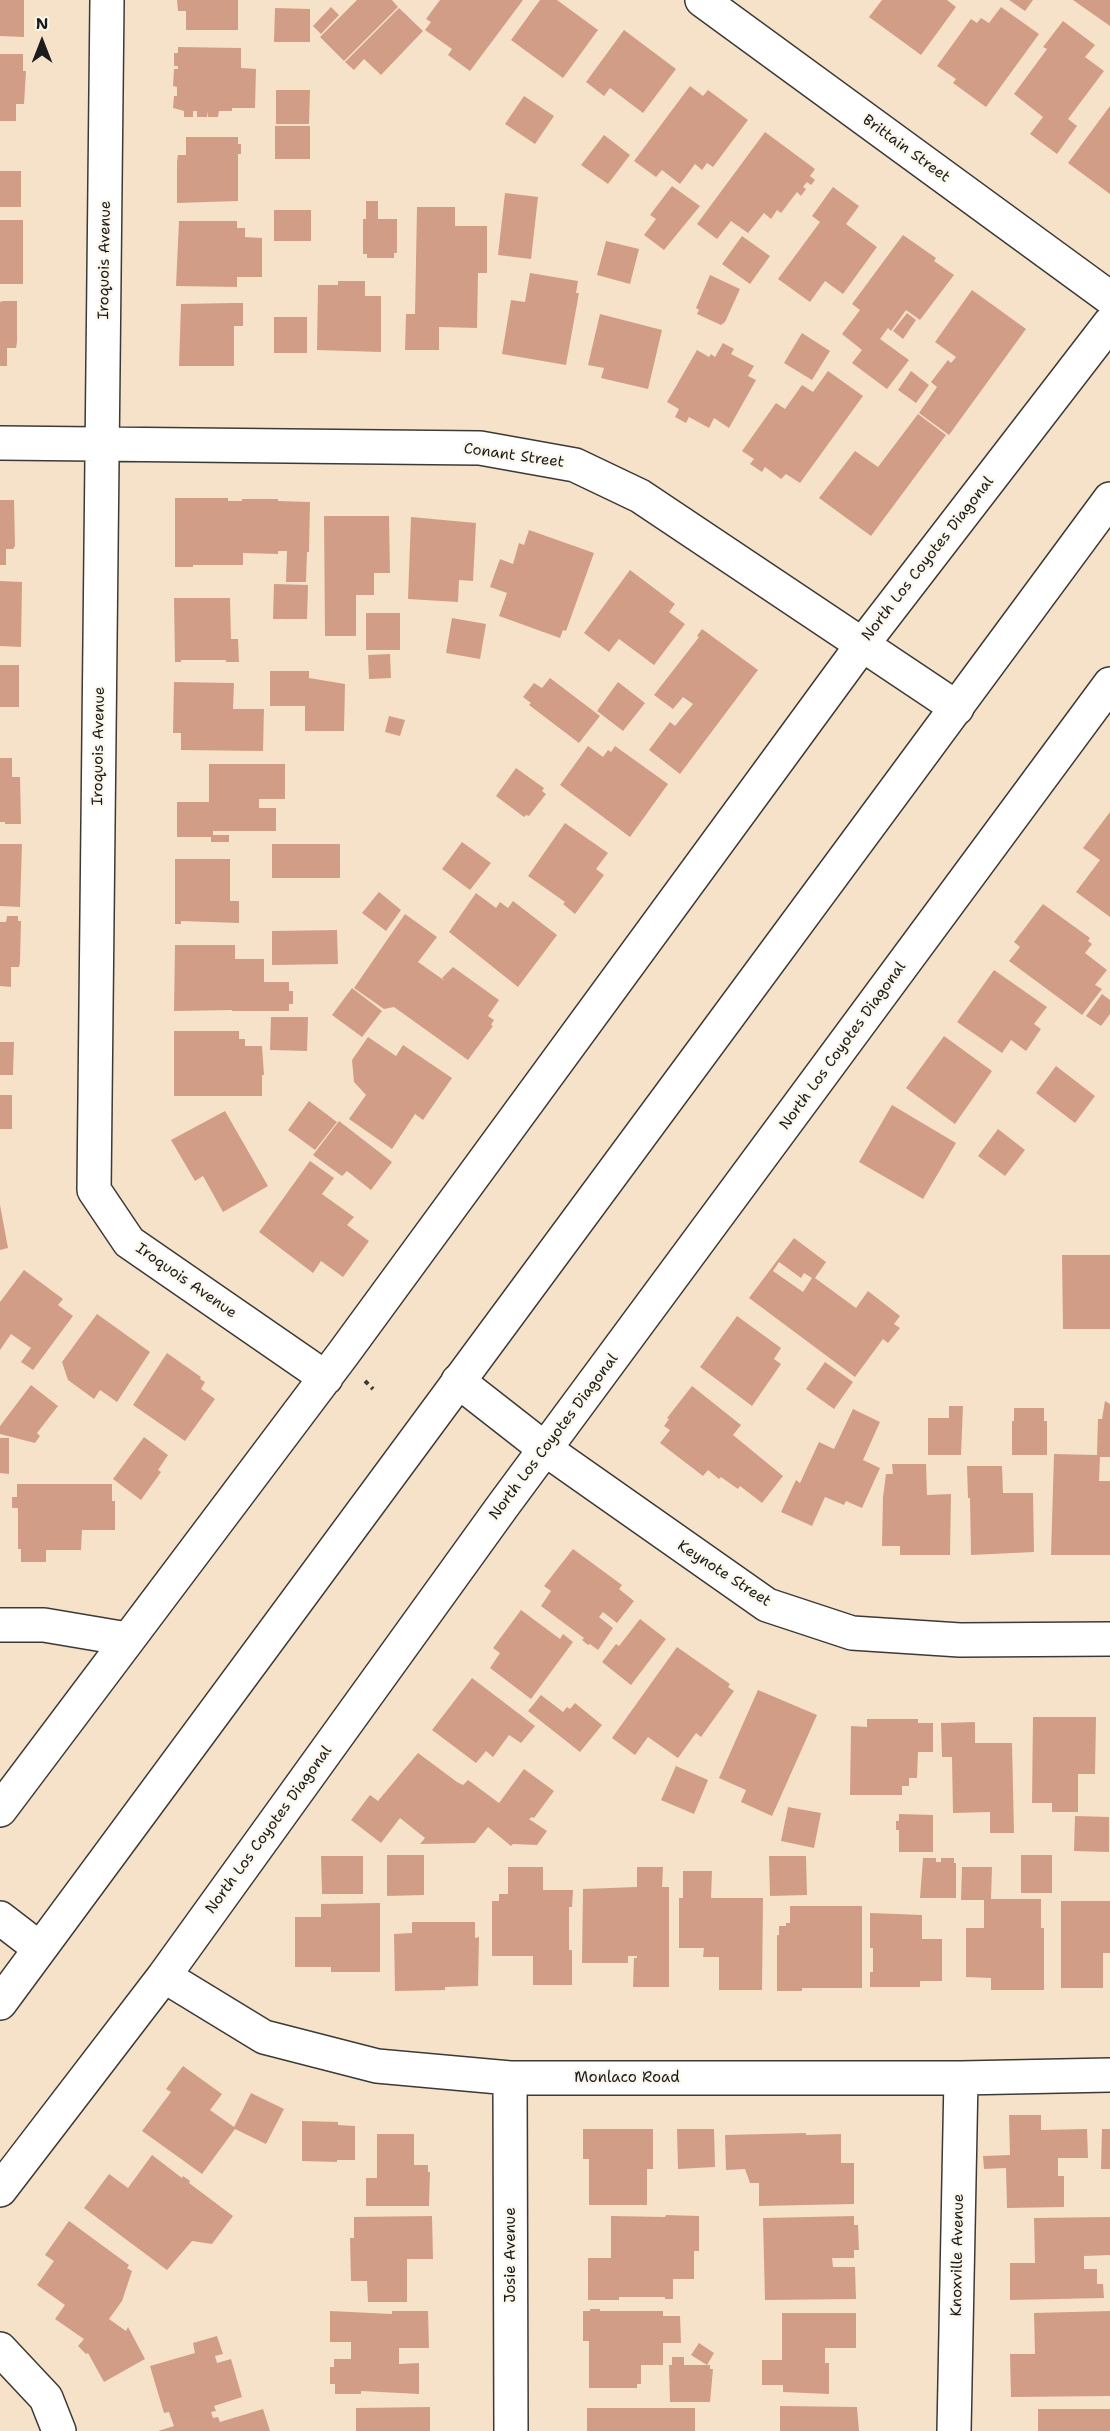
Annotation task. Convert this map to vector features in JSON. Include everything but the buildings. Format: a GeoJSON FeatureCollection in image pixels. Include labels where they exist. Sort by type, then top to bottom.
{"type":"FeatureCollection","features":[{"type":"Feature","properties":{"kind":"street","name":"Iroquois Avenue"},"geometry":{"type":"LineString","coordinates":[[107,0],[94,1190],[129,1242],[326,1378]]}},
{"type":"Feature","properties":{"kind":"street","name":"Brittain Street"},"geometry":{"type":"LineString","coordinates":[[702,0],[1110,298]]}},
{"type":"Feature","properties":{"kind":"street","name":"North Los Coyotes Diagonal"},"geometry":{"type":"LineString","coordinates":[[0,1810],[326,1378],[862,645],[1110,322]]}},
{"type":"Feature","properties":{"kind":"street","name":"Conant Street"},"geometry":{"type":"LineString","coordinates":[[0,443],[480,448],[575,465],[640,496],[957,708]]}},
{"type":"Feature","properties":{"kind":"street"},"geometry":{"type":"LineString","coordinates":[[0,2003],[1110,499]]}},
{"type":"Feature","properties":{"kind":"street","name":"North Los Coyotes Diagonal"},"geometry":{"type":"LineString","coordinates":[[0,2190],[164,1976],[545,1449],[1110,684]]}},
{"type":"Feature","properties":{"kind":"street","name":"Keynote Street"},"geometry":{"type":"LineString","coordinates":[[458,1381],[545,1449],[767,1605],[852,1633],[960,1640],[1110,1639]]}},
{"type":"Feature","properties":{"kind":"street"},"geometry":{"type":"LineString","coordinates":[[0,1625],[44,1625],[127,1639]]}},
{"type":"Feature","properties":{"kind":"street"},"geometry":{"type":"LineString","coordinates":[[0,1918],[39,1948]]}},
{"type":"Feature","properties":{"kind":"street","name":"Monlaco Road"},"geometry":{"type":"LineString","coordinates":[[164,1976],[264,2037],[377,2066],[510,2078],[961,2078],[1110,2075]]}},
{"type":"Feature","properties":{"kind":"street","name":"Josie Avenue"},"geometry":{"type":"LineString","coordinates":[[510,2078],[511,2431]]}},
{"type":"Feature","properties":{"kind":"street","name":"Knoxville Avenue"},"geometry":{"type":"LineString","coordinates":[[954,2431],[961,2078]]}},
{"type":"Feature","properties":{"kind":"street"},"geometry":{"type":"LineString","coordinates":[[0,2349],[46,2398],[59,2431]]}}]}
